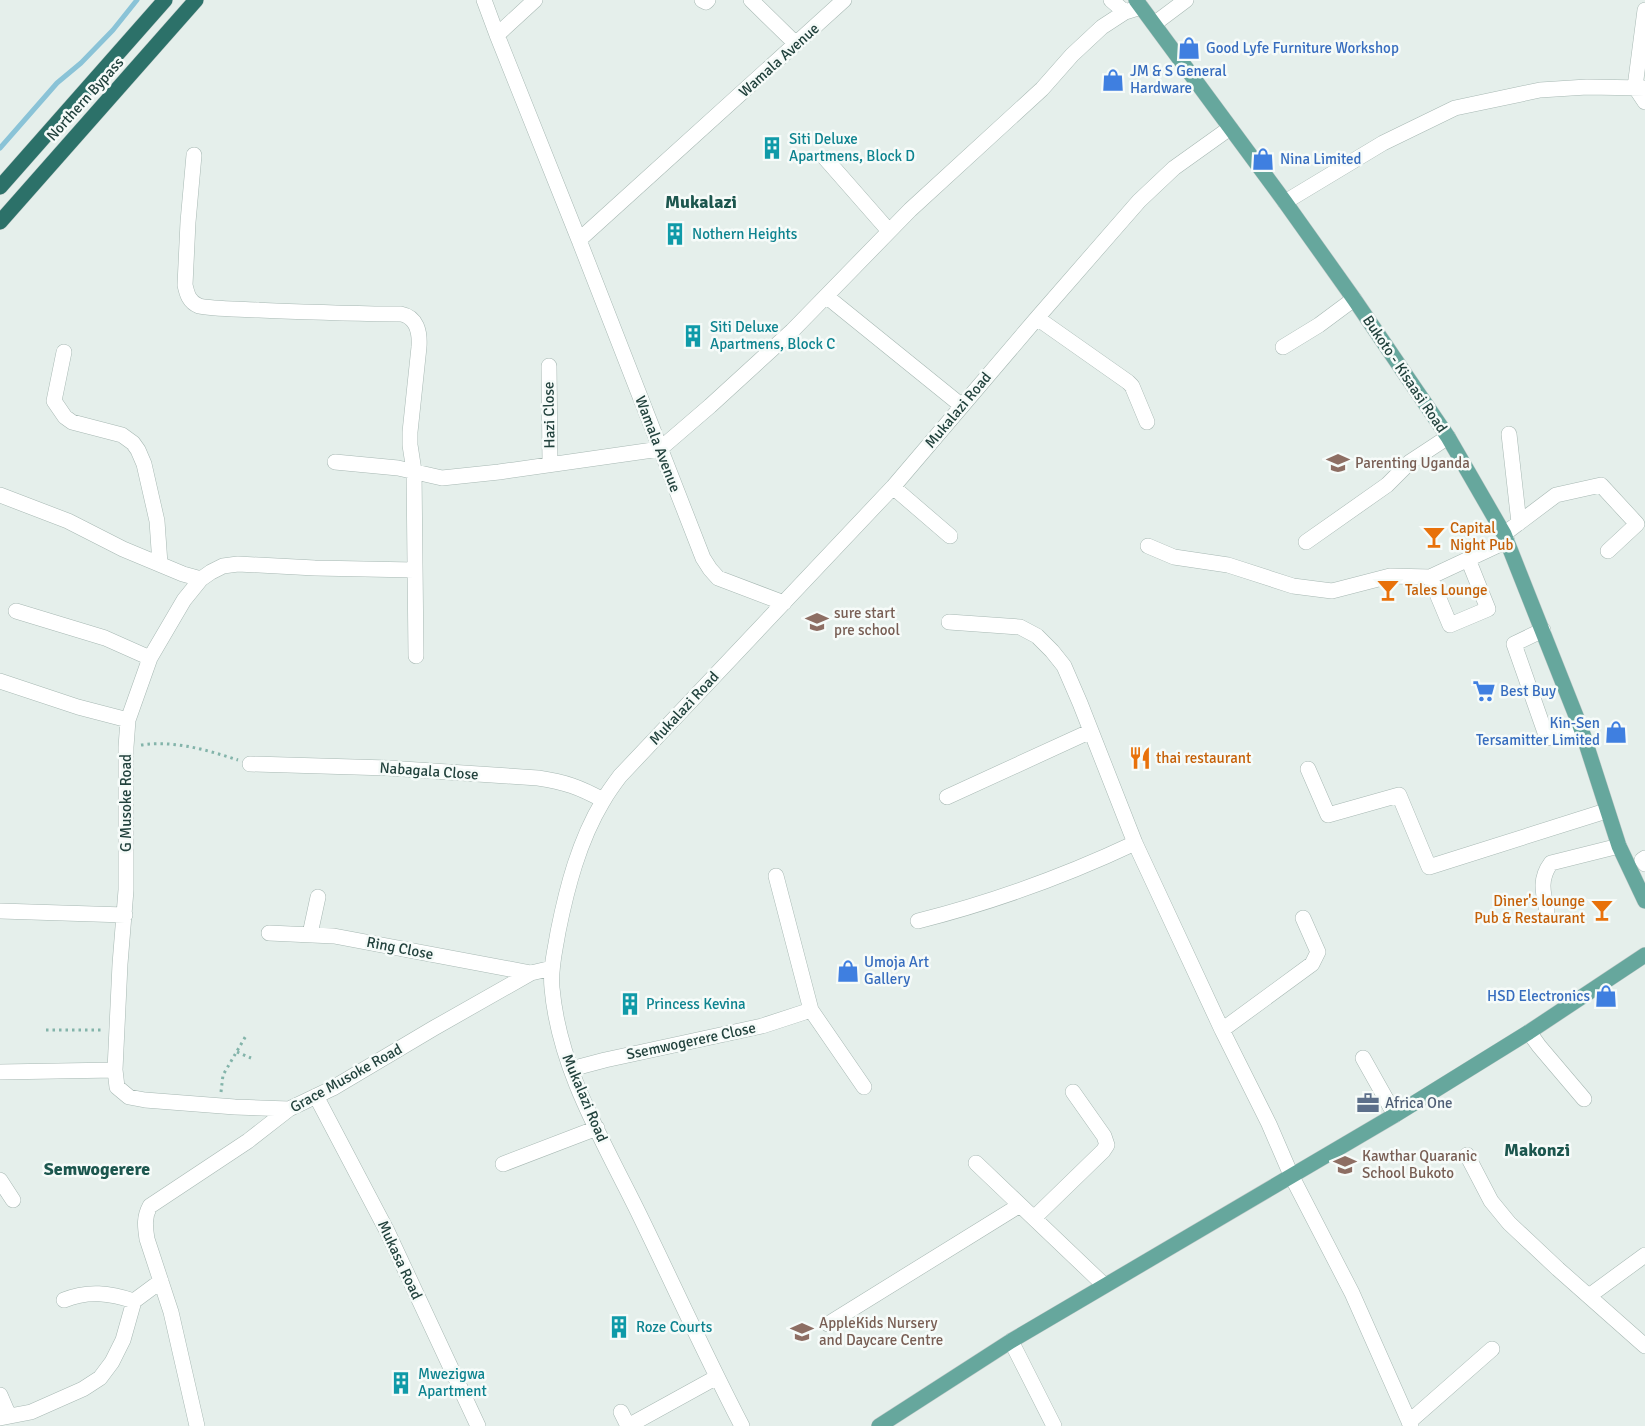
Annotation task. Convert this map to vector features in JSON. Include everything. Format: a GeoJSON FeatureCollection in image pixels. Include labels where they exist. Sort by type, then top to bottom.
{"type":"FeatureCollection","features":[{"type":"Feature","properties":{"kind":"highway","name":"Northern Bypass"},"geometry":{"type":"LineString","coordinates":[[0,187],[165,0]]}},
{"type":"Feature","properties":{"kind":"highway","name":"Northern Bypass"},"geometry":{"type":"LineString","coordinates":[[0,222],[196,0]]}},
{"type":"Feature","properties":{"kind":"main road","name":"Bukoto - Kisaasi Road"},"geometry":{"type":"LineString","coordinates":[[1138,3],[1285,202],[1448,437],[1505,538],[1582,732],[1618,846],[1645,901]]}},
{"type":"Feature","properties":{"kind":"main road"},"geometry":{"type":"LineString","coordinates":[[879,1426],[1104,1285],[1396,1115],[1529,1032],[1645,955]]}},
{"type":"Feature","properties":{"kind":"street","name":"Wamala Avenue"},"geometry":{"type":"LineString","coordinates":[[484,0],[703,558],[718,578],[784,603]]}},
{"type":"Feature","properties":{"kind":"street"},"geometry":{"type":"LineString","coordinates":[[497,34],[534,0]]}},
{"type":"Feature","properties":{"kind":"street"},"geometry":{"type":"LineString","coordinates":[[702,0],[706,2],[708,0]]}},
{"type":"Feature","properties":{"kind":"street"},"geometry":{"type":"LineString","coordinates":[[751,0],[796,44]]}},
{"type":"Feature","properties":{"kind":"street","name":"Wamala Avenue"},"geometry":{"type":"LineString","coordinates":[[579,240],[844,0]]}},
{"type":"Feature","properties":{"kind":"street"},"geometry":{"type":"LineString","coordinates":[[1111,0],[1125,12]]}},
{"type":"Feature","properties":{"kind":"street"},"geometry":{"type":"LineString","coordinates":[[1154,24],[1186,0]]}},
{"type":"Feature","properties":{"kind":"street"},"geometry":{"type":"LineString","coordinates":[[335,462],[414,471],[427,476],[442,478],[499,472],[660,449],[792,331],[889,231],[1035,96],[1102,27],[1138,3]]}},
{"type":"Feature","properties":{"kind":"street"},"geometry":{"type":"LineString","coordinates":[[1645,10],[1640,88],[1645,102]]}},
{"type":"Feature","properties":{"kind":"street"},"geometry":{"type":"LineString","coordinates":[[1285,202],[1383,143],[1455,108],[1540,90],[1587,87],[1640,88]]}},
{"type":"Feature","properties":{"kind":"street","name":"Mukalazi Road"},"geometry":{"type":"LineString","coordinates":[[742,1426],[570,1069],[554,1005],[551,986],[552,968],[570,880],[583,839],[603,800],[620,776],[892,487],[1139,201],[1174,168],[1230,128]]}},
{"type":"Feature","properties":{"kind":"street"},"geometry":{"type":"LineString","coordinates":[[194,154],[185,285],[187,295],[192,301],[199,306],[401,314],[408,315],[418,327],[420,336],[410,432],[414,471],[416,656]]}},
{"type":"Feature","properties":{"kind":"street"},"geometry":{"type":"LineString","coordinates":[[825,158],[889,231]]}},
{"type":"Feature","properties":{"kind":"street"},"geometry":{"type":"LineString","coordinates":[[826,296],[962,406]]}},
{"type":"Feature","properties":{"kind":"street"},"geometry":{"type":"LineString","coordinates":[[1283,347],[1319,325],[1354,299]]}},
{"type":"Feature","properties":{"kind":"street"},"geometry":{"type":"LineString","coordinates":[[1036,318],[1128,382],[1147,422]]}},
{"type":"Feature","properties":{"kind":"street"},"geometry":{"type":"LineString","coordinates":[[64,352],[54,401],[65,417],[72,422],[122,435],[133,443],[138,450],[144,464],[157,521],[160,564]]}},
{"type":"Feature","properties":{"kind":"street","name":"Hazi Close"},"geometry":{"type":"LineString","coordinates":[[549,366],[550,464]]}},
{"type":"Feature","properties":{"kind":"street"},"geometry":{"type":"LineString","coordinates":[[1509,434],[1519,523]]}},
{"type":"Feature","properties":{"kind":"street"},"geometry":{"type":"LineString","coordinates":[[1306,542],[1387,485],[1410,462],[1448,437]]}},
{"type":"Feature","properties":{"kind":"street"},"geometry":{"type":"LineString","coordinates":[[1148,546],[1174,557],[1228,565],[1293,586],[1332,591],[1390,576],[1430,577],[1468,559],[1505,538],[1519,523],[1556,495],[1600,485],[1637,524],[1608,551]]}},
{"type":"Feature","properties":{"kind":"street"},"geometry":{"type":"LineString","coordinates":[[892,487],[950,536]]}},
{"type":"Feature","properties":{"kind":"street"},"geometry":{"type":"LineString","coordinates":[[0,495],[68,521],[123,549],[201,580]]}},
{"type":"Feature","properties":{"kind":"street"},"geometry":{"type":"LineString","coordinates":[[1430,577],[1450,625],[1488,609],[1468,559]]}},
{"type":"Feature","properties":{"kind":"street","name":"G Musoke Road"},"geometry":{"type":"LineString","coordinates":[[289,1109],[145,1100],[129,1097],[117,1087],[115,1070],[116,1029],[125,915],[126,747],[128,720],[150,658],[184,600],[201,580],[223,566],[238,564],[414,570]]}},
{"type":"Feature","properties":{"kind":"street"},"geometry":{"type":"LineString","coordinates":[[16,611],[106,638],[150,658]]}},
{"type":"Feature","properties":{"kind":"street"},"geometry":{"type":"LineString","coordinates":[[949,622],[1020,627],[1037,636],[1064,666],[1135,843],[1222,1030],[1269,1124],[1291,1175],[1352,1294],[1410,1424],[1492,1349]]}},
{"type":"Feature","properties":{"kind":"street"},"geometry":{"type":"LineString","coordinates":[[1543,630],[1514,644],[1547,738],[1582,732]]}},
{"type":"Feature","properties":{"kind":"street"},"geometry":{"type":"LineString","coordinates":[[0,681],[78,707],[128,720]]}},
{"type":"Feature","properties":{"kind":"street"},"geometry":{"type":"LineString","coordinates":[[947,797],[1091,731]]}},
{"type":"Feature","properties":{"kind":"street","name":"Nabagala Close"},"geometry":{"type":"LineString","coordinates":[[250,764],[388,768],[538,778],[579,787],[603,800]]}},
{"type":"Feature","properties":{"kind":"street"},"geometry":{"type":"LineString","coordinates":[[1308,769],[1328,815],[1399,795],[1429,867],[1606,811]]}},
{"type":"Feature","properties":{"kind":"street"},"geometry":{"type":"LineString","coordinates":[[918,921],[1023,890],[1135,843]]}},
{"type":"Feature","properties":{"kind":"street"},"geometry":{"type":"LineString","coordinates":[[1547,911],[1542,890],[1544,872],[1551,863],[1618,846]]}},
{"type":"Feature","properties":{"kind":"street"},"geometry":{"type":"LineString","coordinates":[[1645,858],[1642,860],[1645,864]]}},
{"type":"Feature","properties":{"kind":"street"},"geometry":{"type":"LineString","coordinates":[[776,876],[811,1010],[864,1086]]}},
{"type":"Feature","properties":{"kind":"street"},"geometry":{"type":"LineString","coordinates":[[310,934],[318,897]]}},
{"type":"Feature","properties":{"kind":"street"},"geometry":{"type":"LineString","coordinates":[[0,911],[125,915]]}},
{"type":"Feature","properties":{"kind":"street"},"geometry":{"type":"LineString","coordinates":[[1222,1030],[1312,964],[1318,952],[1303,918]]}},
{"type":"Feature","properties":{"kind":"street","name":"Ring Close"},"geometry":{"type":"LineString","coordinates":[[269,932],[334,936],[531,974]]}},
{"type":"Feature","properties":{"kind":"street","name":"Grace Musoke Road"},"geometry":{"type":"LineString","coordinates":[[161,1281],[145,1227],[145,1214],[150,1206],[248,1141],[289,1109],[356,1075],[434,1028],[531,974],[552,968]]}},
{"type":"Feature","properties":{"kind":"street","name":"Ssemwogerere Close"},"geometry":{"type":"LineString","coordinates":[[570,1069],[762,1026],[811,1010]]}},
{"type":"Feature","properties":{"kind":"street"},"geometry":{"type":"LineString","coordinates":[[1529,1032],[1584,1099]]}},
{"type":"Feature","properties":{"kind":"street"},"geometry":{"type":"LineString","coordinates":[[1363,1058],[1396,1115]]}},
{"type":"Feature","properties":{"kind":"street"},"geometry":{"type":"LineString","coordinates":[[0,1072],[115,1070]]}},
{"type":"Feature","properties":{"kind":"street"},"geometry":{"type":"LineString","coordinates":[[1034,1218],[1103,1151],[1106,1145],[1104,1136],[1073,1092]]}},
{"type":"Feature","properties":{"kind":"street","name":"Mukasa Road"},"geometry":{"type":"LineString","coordinates":[[316,1096],[387,1231],[478,1426]]}},
{"type":"Feature","properties":{"kind":"street"},"geometry":{"type":"LineString","coordinates":[[503,1164],[597,1128]]}},
{"type":"Feature","properties":{"kind":"street"},"geometry":{"type":"LineString","coordinates":[[1468,1154],[1491,1201],[1509,1223],[1645,1346]]}},
{"type":"Feature","properties":{"kind":"street"},"geometry":{"type":"LineString","coordinates":[[976,1163],[1104,1285]]}},
{"type":"Feature","properties":{"kind":"street"},"geometry":{"type":"LineString","coordinates":[[0,1180],[13,1200]]}},
{"type":"Feature","properties":{"kind":"street"},"geometry":{"type":"LineString","coordinates":[[828,1324],[1020,1206]]}},
{"type":"Feature","properties":{"kind":"street"},"geometry":{"type":"LineString","coordinates":[[1589,1296],[1645,1255]]}},
{"type":"Feature","properties":{"kind":"street"},"geometry":{"type":"LineString","coordinates":[[0,1395],[4,1417],[31,1412],[83,1389],[100,1378],[112,1362],[123,1340],[134,1301],[161,1281],[177,1337],[197,1426]]}},
{"type":"Feature","properties":{"kind":"street"},"geometry":{"type":"LineString","coordinates":[[64,1300],[84,1294],[102,1293],[117,1295],[134,1301]]}},
{"type":"Feature","properties":{"kind":"street"},"geometry":{"type":"LineString","coordinates":[[1012,1341],[1054,1426]]}},
{"type":"Feature","properties":{"kind":"street"},"geometry":{"type":"LineString","coordinates":[[621,1412],[628,1426],[717,1377]]}},
{"type":"Feature","properties":{"kind":"path"},"geometry":{"type":"LineString","coordinates":[[126,747],[163,744],[201,748],[250,764]]}},
{"type":"Feature","properties":{"kind":"path"},"geometry":{"type":"LineString","coordinates":[[46,1030],[116,1029]]}},
{"type":"Feature","properties":{"kind":"path"},"geometry":{"type":"LineString","coordinates":[[220,1105],[223,1075],[247,1034]]}},
{"type":"Feature","properties":{"kind":"path"},"geometry":{"type":"LineString","coordinates":[[237,1052],[250,1058]]}},
{"type":"Feature","properties":{"kind":"waterway"},"geometry":{"type":"LineString","coordinates":[[0,148],[57,83],[81,63],[113,30],[137,0]]}},
{"type":"Feature","properties":{"kind":"place","name":"Good Lyfe Furniture Workshop"},"geometry":{"type":"Point","coordinates":[1189,48]}},
{"type":"Feature","properties":{"kind":"place","name":"JM & S General Hardware"},"geometry":{"type":"Point","coordinates":[1113,80]}},
{"type":"Feature","properties":{"kind":"place","name":"Siti Deluxe Apartmens, Block D"},"geometry":{"type":"Point","coordinates":[772,148]}},
{"type":"Feature","properties":{"kind":"place","name":"Nina Limited"},"geometry":{"type":"Point","coordinates":[1263,159]}},
{"type":"Feature","properties":{"kind":"place","name":"Nothern Heights"},"geometry":{"type":"Point","coordinates":[675,234]}},
{"type":"Feature","properties":{"kind":"place","name":"Siti Deluxe Apartmens, Block C"},"geometry":{"type":"Point","coordinates":[693,336]}},
{"type":"Feature","properties":{"kind":"place","name":"Parenting Uganda"},"geometry":{"type":"Point","coordinates":[1338,463]}},
{"type":"Feature","properties":{"kind":"place","name":"Capital Night Pub"},"geometry":{"type":"Point","coordinates":[1434,537]}},
{"type":"Feature","properties":{"kind":"place","name":"Tales Lounge"},"geometry":{"type":"Point","coordinates":[1388,590]}},
{"type":"Feature","properties":{"kind":"place","name":"sure start pre school"},"geometry":{"type":"Point","coordinates":[817,622]}},
{"type":"Feature","properties":{"kind":"place","name":"Best Buy"},"geometry":{"type":"Point","coordinates":[1484,691]}},
{"type":"Feature","properties":{"kind":"place","name":"Kin-Sen Tersamitter Limited"},"geometry":{"type":"Point","coordinates":[1616,732]}},
{"type":"Feature","properties":{"kind":"place","name":"thai restaurant"},"geometry":{"type":"Point","coordinates":[1140,758]}},
{"type":"Feature","properties":{"kind":"place","name":"Diner's lounge Pub & Restaurant"},"geometry":{"type":"Point","coordinates":[1602,910]}},
{"type":"Feature","properties":{"kind":"place","name":"Umoja Art Gallery"},"geometry":{"type":"Point","coordinates":[848,971]}},
{"type":"Feature","properties":{"kind":"place","name":"HSD Electronics"},"geometry":{"type":"Point","coordinates":[1606,996]}},
{"type":"Feature","properties":{"kind":"place","name":"Princess Kevina"},"geometry":{"type":"Point","coordinates":[630,1004]}},
{"type":"Feature","properties":{"kind":"place","name":"Africa One"},"geometry":{"type":"Point","coordinates":[1368,1103]}},
{"type":"Feature","properties":{"kind":"place","name":"Kawthar Quaranic School Bukoto"},"geometry":{"type":"Point","coordinates":[1345,1165]}},
{"type":"Feature","properties":{"kind":"place","name":"Roze Courts"},"geometry":{"type":"Point","coordinates":[619,1327]}},
{"type":"Feature","properties":{"kind":"place","name":"AppleKids Nursery and Daycare Centre"},"geometry":{"type":"Point","coordinates":[802,1332]}},
{"type":"Feature","properties":{"kind":"place","name":"Mwezigwa Apartment"},"geometry":{"type":"Point","coordinates":[401,1383]}},
{"type":"Feature","properties":{"kind":"district","name":"Mukalazi"},"geometry":{"type":"Point","coordinates":[701,202]}},
{"type":"Feature","properties":{"kind":"district","name":"Makonzi"},"geometry":{"type":"Point","coordinates":[1537,1150]}},
{"type":"Feature","properties":{"kind":"district","name":"Semwogerere"},"geometry":{"type":"Point","coordinates":[97,1169]}}]}
